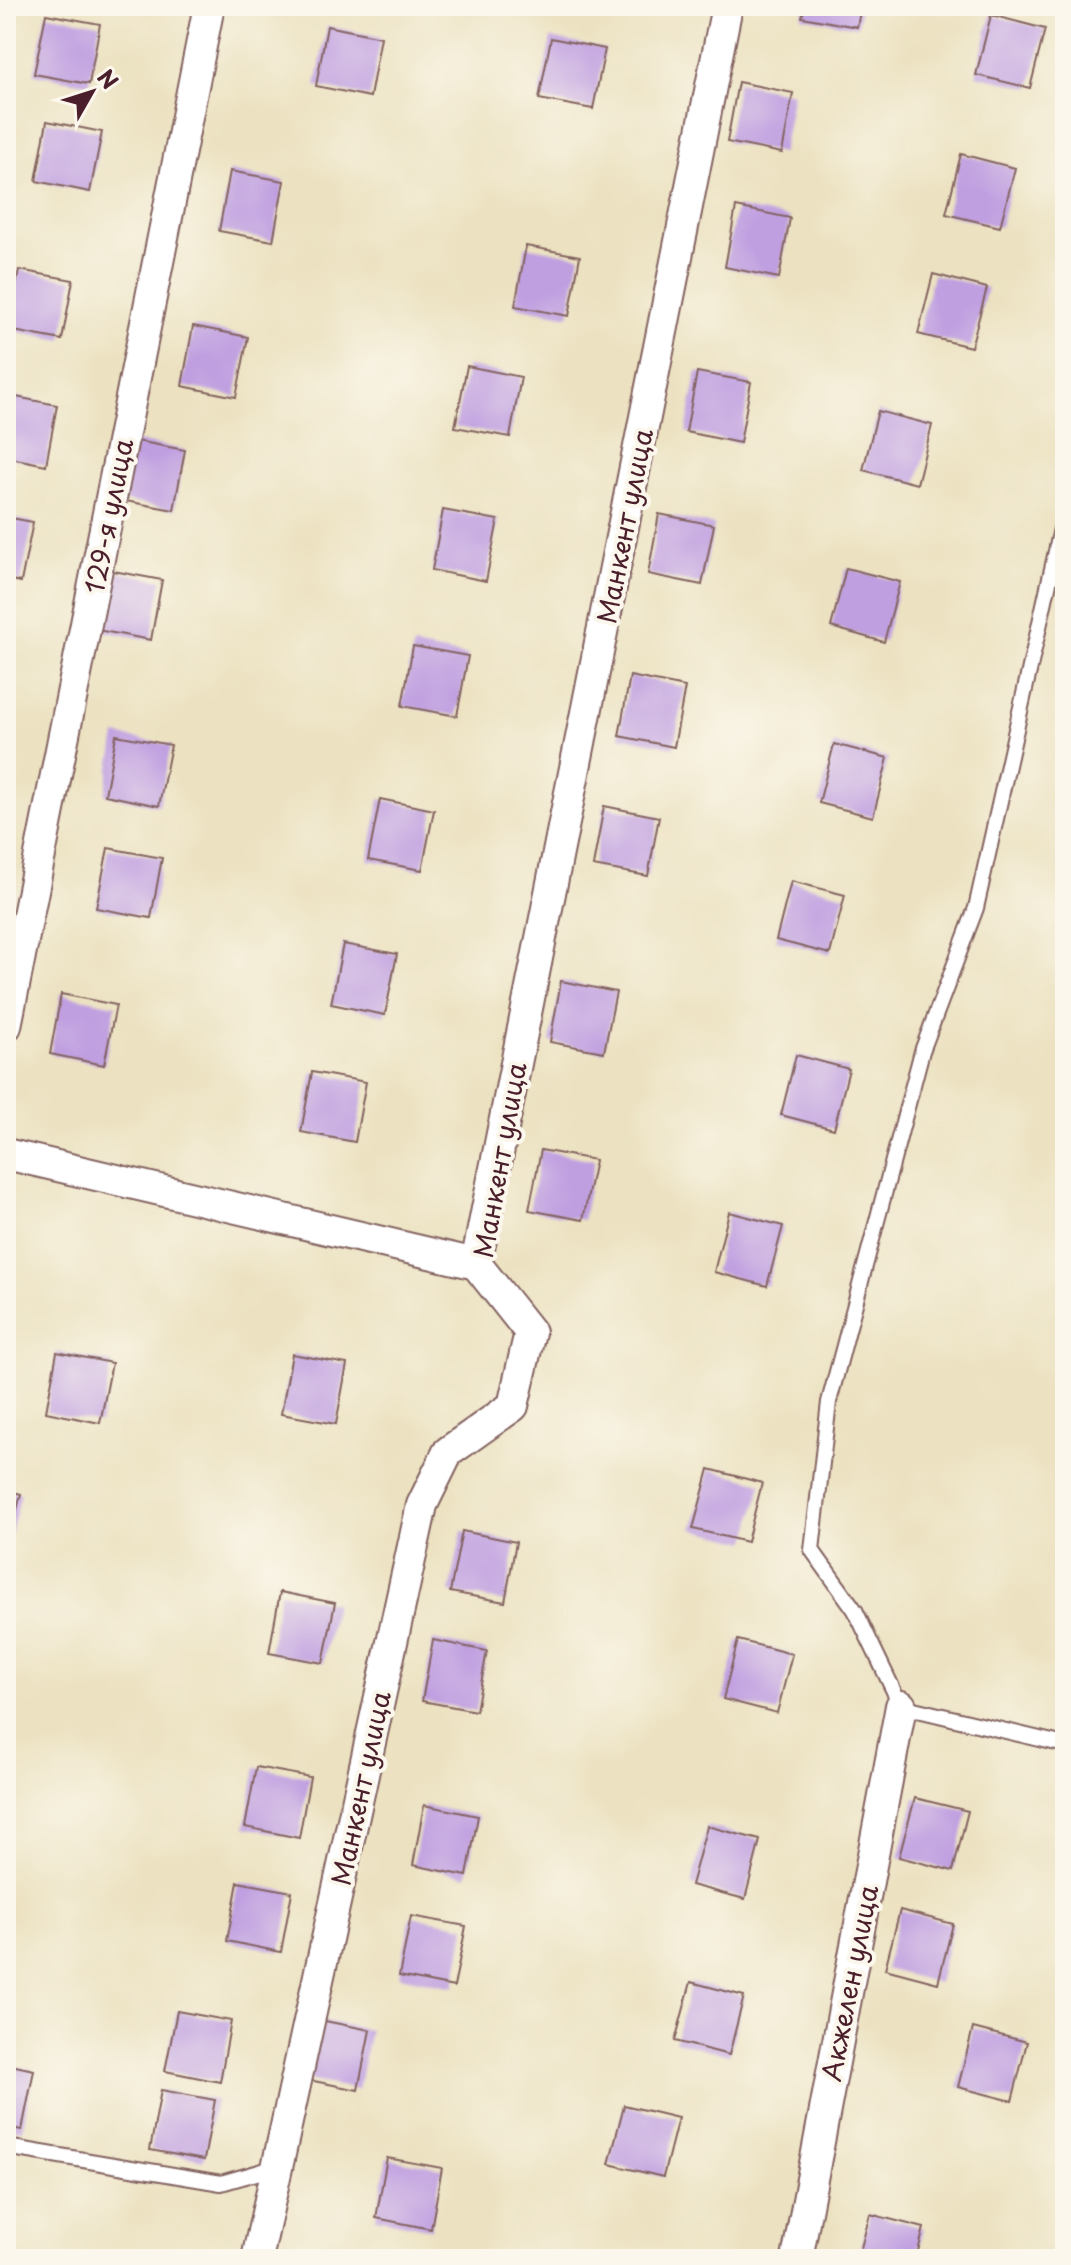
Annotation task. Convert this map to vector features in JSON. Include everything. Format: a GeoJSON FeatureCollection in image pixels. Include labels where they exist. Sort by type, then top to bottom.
{"type":"FeatureCollection","features":[{"type":"Feature","properties":{"kind":"street","name":"129-я улица"},"geometry":{"type":"LineString","coordinates":[[6,1026],[209,6]]}},
{"type":"Feature","properties":{"kind":"street","name":"Манкент улица"},"geometry":{"type":"LineString","coordinates":[[257,2259],[422,1505],[448,1452],[513,1406],[530,1332],[476,1264],[727,6]]}},
{"type":"Feature","properties":{"kind":"street"},"geometry":{"type":"LineString","coordinates":[[6,1154],[476,1264]]}},
{"type":"Feature","properties":{"kind":"street","name":"Акжелен улица"},"geometry":{"type":"LineString","coordinates":[[797,2259],[901,1706]]}},
{"type":"Feature","properties":{"kind":"lane"},"geometry":{"type":"LineString","coordinates":[[1065,511],[976,908],[922,1051],[829,1402],[812,1550],[855,1610],[901,1706],[1065,1745]]}},
{"type":"Feature","properties":{"kind":"lane"},"geometry":{"type":"LineString","coordinates":[[6,2147],[221,2183],[278,2167]]}},
{"type":"Feature","properties":{"kind":"building"},"geometry":{"type":"Polygon","coordinates":[[[805,6],[861,6],[857,27],[802,17],[805,6]]]}},
{"type":"Feature","properties":{"kind":"building"},"geometry":{"type":"Polygon","coordinates":[[[46,14],[100,24],[89,84],[34,74],[46,14]]]}},
{"type":"Feature","properties":{"kind":"building"},"geometry":{"type":"Polygon","coordinates":[[[991,15],[1045,29],[1030,88],[976,75],[991,15]]]}},
{"type":"Feature","properties":{"kind":"building"},"geometry":{"type":"Polygon","coordinates":[[[327,26],[381,37],[370,97],[316,86],[327,26]]]}},
{"type":"Feature","properties":{"kind":"building"},"geometry":{"type":"Polygon","coordinates":[[[551,38],[605,49],[593,109],[539,99],[551,38]]]}},
{"type":"Feature","properties":{"kind":"building"},"geometry":{"type":"Polygon","coordinates":[[[738,82],[793,93],[782,153],[727,142],[738,82]]]}},
{"type":"Feature","properties":{"kind":"building"},"geometry":{"type":"Polygon","coordinates":[[[47,121],[102,132],[90,192],[36,181],[47,121]]]}},
{"type":"Feature","properties":{"kind":"building"},"geometry":{"type":"Polygon","coordinates":[[[961,154],[1015,168],[1000,227],[946,214],[961,154]]]}},
{"type":"Feature","properties":{"kind":"building"},"geometry":{"type":"Polygon","coordinates":[[[230,171],[284,181],[273,241],[219,231],[230,171]]]}},
{"type":"Feature","properties":{"kind":"building"},"geometry":{"type":"Polygon","coordinates":[[[736,207],[790,218],[779,278],[725,267],[736,207]]]}},
{"type":"Feature","properties":{"kind":"building"},"geometry":{"type":"Polygon","coordinates":[[[526,246],[580,256],[569,316],[515,306],[526,246]]]}},
{"type":"Feature","properties":{"kind":"building"},"geometry":{"type":"Polygon","coordinates":[[[19,270],[73,280],[62,340],[8,330],[19,270]]]}},
{"type":"Feature","properties":{"kind":"building"},"geometry":{"type":"Polygon","coordinates":[[[933,274],[987,288],[971,347],[918,334],[933,274]]]}},
{"type":"Feature","properties":{"kind":"building"},"geometry":{"type":"Polygon","coordinates":[[[193,326],[248,337],[236,397],[182,386],[193,326]]]}},
{"type":"Feature","properties":{"kind":"building"},"geometry":{"type":"Polygon","coordinates":[[[467,366],[521,377],[510,437],[455,427],[467,366]]]}},
{"type":"Feature","properties":{"kind":"building"},"geometry":{"type":"Polygon","coordinates":[[[697,372],[751,382],[740,443],[686,432],[697,372]]]}},
{"type":"Feature","properties":{"kind":"building"},"geometry":{"type":"Polygon","coordinates":[[[6,395],[57,405],[46,465],[6,457],[6,395]]]}},
{"type":"Feature","properties":{"kind":"building"},"geometry":{"type":"Polygon","coordinates":[[[878,411],[932,425],[917,484],[863,470],[878,411]]]}},
{"type":"Feature","properties":{"kind":"building"},"geometry":{"type":"Polygon","coordinates":[[[131,440],[185,450],[174,510],[120,500],[131,440]]]}},
{"type":"Feature","properties":{"kind":"building"},"geometry":{"type":"Polygon","coordinates":[[[443,510],[498,520],[486,581],[432,570],[443,510]]]}},
{"type":"Feature","properties":{"kind":"building"},"geometry":{"type":"Polygon","coordinates":[[[659,514],[714,525],[702,585],[648,574],[659,514]]]}},
{"type":"Feature","properties":{"kind":"building"},"geometry":{"type":"Polygon","coordinates":[[[6,517],[33,522],[21,582],[6,579],[6,517]]]}},
{"type":"Feature","properties":{"kind":"building"},"geometry":{"type":"Polygon","coordinates":[[[846,568],[900,582],[884,642],[831,627],[846,568]]]}},
{"type":"Feature","properties":{"kind":"building"},"geometry":{"type":"Polygon","coordinates":[[[108,570],[162,580],[151,640],[97,630],[108,570]]]}},
{"type":"Feature","properties":{"kind":"building"},"geometry":{"type":"Polygon","coordinates":[[[413,646],[468,656],[457,716],[402,706],[413,646]]]}},
{"type":"Feature","properties":{"kind":"building"},"geometry":{"type":"Polygon","coordinates":[[[630,676],[685,687],[674,747],[619,736],[630,676]]]}},
{"type":"Feature","properties":{"kind":"building"},"geometry":{"type":"Polygon","coordinates":[[[116,735],[171,745],[159,806],[105,795],[116,735]]]}},
{"type":"Feature","properties":{"kind":"building"},"geometry":{"type":"Polygon","coordinates":[[[834,744],[888,758],[873,817],[819,803],[834,744]]]}},
{"type":"Feature","properties":{"kind":"building"},"geometry":{"type":"Polygon","coordinates":[[[380,799],[434,810],[422,870],[368,860],[380,799]]]}},
{"type":"Feature","properties":{"kind":"building"},"geometry":{"type":"Polygon","coordinates":[[[604,806],[659,817],[648,876],[593,866],[604,806]]]}},
{"type":"Feature","properties":{"kind":"building"},"geometry":{"type":"Polygon","coordinates":[[[108,848],[162,858],[151,918],[96,908],[108,848]]]}},
{"type":"Feature","properties":{"kind":"building"},"geometry":{"type":"Polygon","coordinates":[[[791,881],[845,895],[830,954],[776,940],[791,881]]]}},
{"type":"Feature","properties":{"kind":"building"},"geometry":{"type":"Polygon","coordinates":[[[343,944],[397,954],[385,1015],[331,1004],[343,944]]]}},
{"type":"Feature","properties":{"kind":"building"},"geometry":{"type":"Polygon","coordinates":[[[561,981],[616,992],[604,1052],[550,1042],[561,981]]]}},
{"type":"Feature","properties":{"kind":"building"},"geometry":{"type":"Polygon","coordinates":[[[61,994],[116,1005],[104,1065],[50,1054],[61,994]]]}},
{"type":"Feature","properties":{"kind":"building"},"geometry":{"type":"Polygon","coordinates":[[[796,1055],[849,1069],[834,1129],[781,1115],[796,1055]]]}},
{"type":"Feature","properties":{"kind":"building"},"geometry":{"type":"Polygon","coordinates":[[[312,1072],[366,1082],[355,1142],[301,1132],[312,1072]]]}},
{"type":"Feature","properties":{"kind":"building"},"geometry":{"type":"Polygon","coordinates":[[[541,1150],[595,1160],[583,1220],[529,1210],[541,1150]]]}},
{"type":"Feature","properties":{"kind":"building"},"geometry":{"type":"Polygon","coordinates":[[[729,1212],[783,1226],[767,1286],[714,1272],[729,1212]]]}},
{"type":"Feature","properties":{"kind":"building"},"geometry":{"type":"Polygon","coordinates":[[[57,1352],[112,1363],[100,1423],[46,1412],[57,1352]]]}},
{"type":"Feature","properties":{"kind":"building"},"geometry":{"type":"Polygon","coordinates":[[[292,1354],[347,1364],[336,1424],[281,1414],[292,1354]]]}},
{"type":"Feature","properties":{"kind":"building"},"geometry":{"type":"Polygon","coordinates":[[[709,1469],[762,1483],[747,1542],[693,1529],[709,1469]]]}},
{"type":"Feature","properties":{"kind":"building"},"geometry":{"type":"Polygon","coordinates":[[[6,1490],[21,1494],[7,1548],[6,1548],[6,1490]]]}},
{"type":"Feature","properties":{"kind":"building"},"geometry":{"type":"Polygon","coordinates":[[[462,1531],[516,1542],[505,1602],[450,1592],[462,1531]]]}},
{"type":"Feature","properties":{"kind":"building"},"geometry":{"type":"Polygon","coordinates":[[[280,1592],[335,1603],[323,1663],[269,1653],[280,1592]]]}},
{"type":"Feature","properties":{"kind":"building"},"geometry":{"type":"Polygon","coordinates":[[[433,1640],[487,1651],[476,1711],[422,1701],[433,1640]]]}},
{"type":"Feature","properties":{"kind":"building"},"geometry":{"type":"Polygon","coordinates":[[[738,1640],[792,1654],[777,1713],[723,1699],[738,1640]]]}},
{"type":"Feature","properties":{"kind":"building"},"geometry":{"type":"Polygon","coordinates":[[[256,1767],[310,1777],[299,1838],[245,1827],[256,1767]]]}},
{"type":"Feature","properties":{"kind":"building"},"geometry":{"type":"Polygon","coordinates":[[[915,1798],[968,1811],[953,1871],[899,1857],[915,1798]]]}},
{"type":"Feature","properties":{"kind":"building"},"geometry":{"type":"Polygon","coordinates":[[[424,1805],[478,1816],[467,1876],[413,1865],[424,1805]]]}},
{"type":"Feature","properties":{"kind":"building"},"geometry":{"type":"Polygon","coordinates":[[[707,1826],[760,1840],[745,1899],[691,1885],[707,1826]]]}},
{"type":"Feature","properties":{"kind":"building"},"geometry":{"type":"Polygon","coordinates":[[[238,1882],[292,1892],[281,1952],[227,1941],[238,1882]]]}},
{"type":"Feature","properties":{"kind":"building"},"geometry":{"type":"Polygon","coordinates":[[[900,1910],[953,1924],[938,1983],[885,1969],[900,1910]]]}},
{"type":"Feature","properties":{"kind":"building"},"geometry":{"type":"Polygon","coordinates":[[[411,1916],[466,1926],[454,1987],[399,1976],[411,1916]]]}},
{"type":"Feature","properties":{"kind":"building"},"geometry":{"type":"Polygon","coordinates":[[[691,1982],[744,1996],[729,2055],[675,2041],[691,1982]]]}},
{"type":"Feature","properties":{"kind":"building"},"geometry":{"type":"Polygon","coordinates":[[[177,2011],[231,2021],[220,2082],[165,2071],[177,2011]]]}},
{"type":"Feature","properties":{"kind":"building"},"geometry":{"type":"Polygon","coordinates":[[[315,2019],[370,2030],[358,2090],[304,2079],[315,2019]]]}},
{"type":"Feature","properties":{"kind":"building"},"geometry":{"type":"Polygon","coordinates":[[[973,2028],[1027,2042],[1012,2101],[958,2087],[973,2028]]]}},
{"type":"Feature","properties":{"kind":"building"},"geometry":{"type":"Polygon","coordinates":[[[6,2064],[34,2070],[22,2130],[6,2127],[6,2064]]]}},
{"type":"Feature","properties":{"kind":"building"},"geometry":{"type":"Polygon","coordinates":[[[161,2090],[215,2100],[204,2160],[150,2150],[161,2090]]]}},
{"type":"Feature","properties":{"kind":"building"},"geometry":{"type":"Polygon","coordinates":[[[624,2105],[678,2118],[663,2177],[609,2164],[624,2105]]]}},
{"type":"Feature","properties":{"kind":"building"},"geometry":{"type":"Polygon","coordinates":[[[387,2158],[442,2168],[431,2229],[376,2218],[387,2158]]]}},
{"type":"Feature","properties":{"kind":"building"},"geometry":{"type":"Polygon","coordinates":[[[870,2214],[924,2228],[916,2259],[858,2259],[870,2214]]]}}]}
